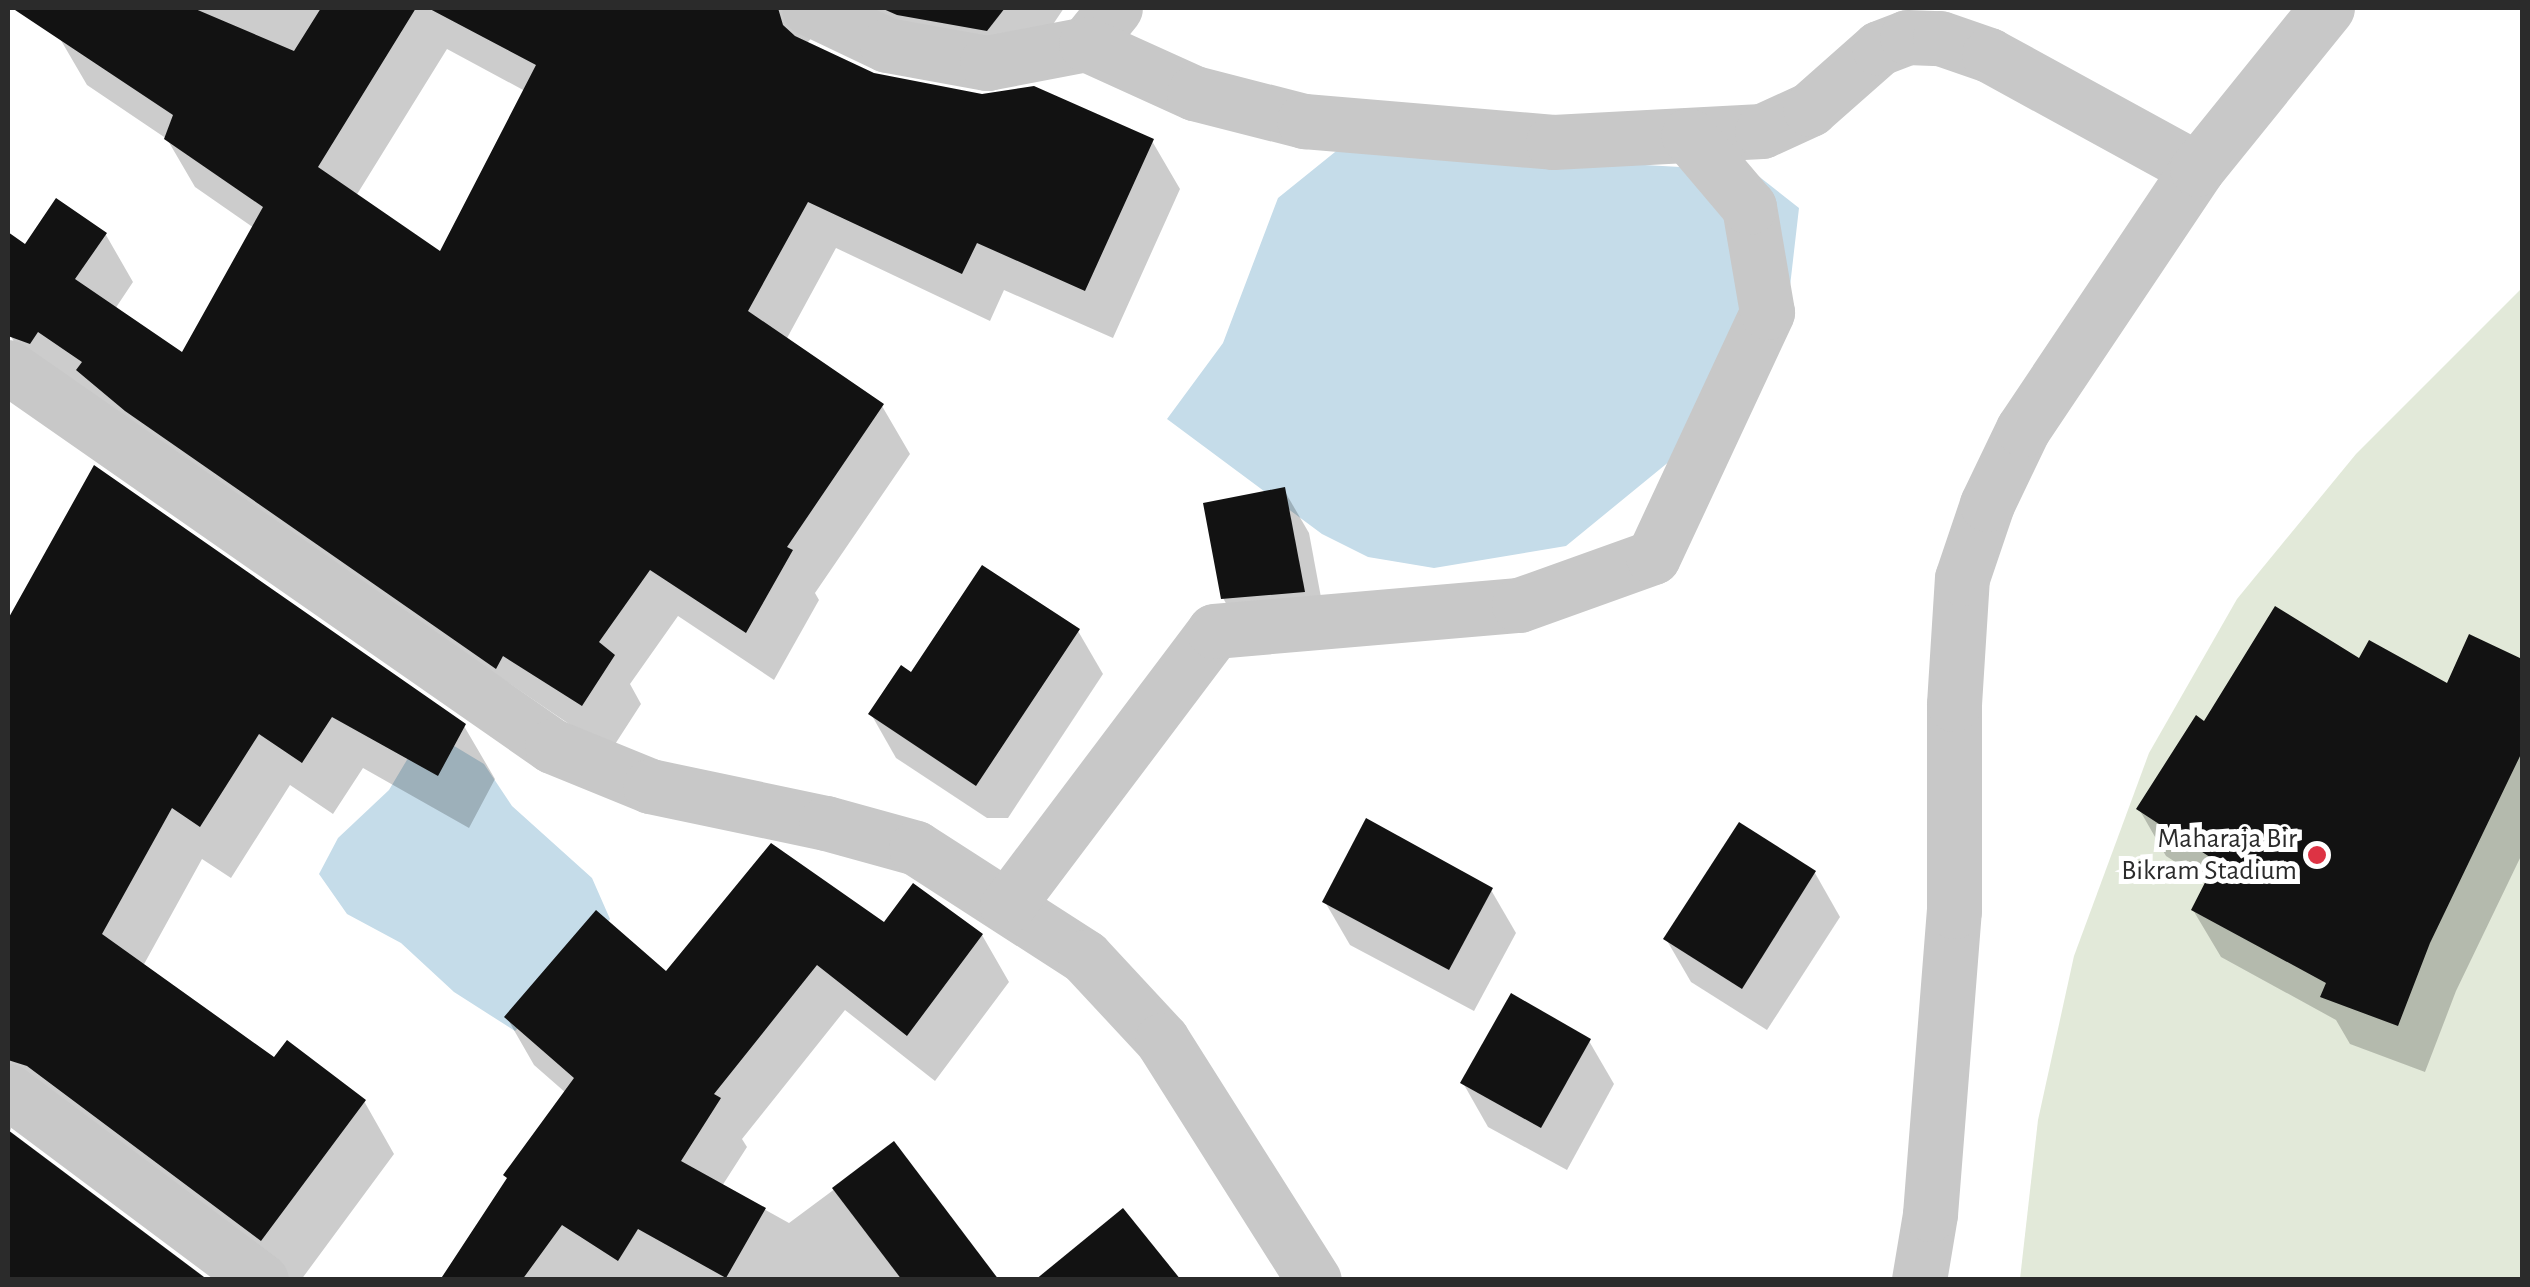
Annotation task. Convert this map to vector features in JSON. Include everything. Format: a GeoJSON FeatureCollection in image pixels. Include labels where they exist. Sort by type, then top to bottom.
{"type":"FeatureCollection","features":[{"type":"Feature","properties":{"kind":"street"},"geometry":{"type":"LineString","coordinates":[[809,8],[886,45],[987,63],[1100,26],[1194,93],[1304,121],[1553,142],[1762,132],[1810,108],[1878,48],[1907,37],[1940,38],[1989,55],[2197,169]]}},
{"type":"Feature","properties":{"kind":"street"},"geometry":{"type":"LineString","coordinates":[[1918,1280],[1930,1214],[1954,911],[1954,704],[1962,578],[1987,504],[2024,429],[2197,169],[2327,8]]}},
{"type":"Feature","properties":{"kind":"street"},"geometry":{"type":"LineString","coordinates":[[1007,906],[1214,631],[1519,605],[1653,556],[1768,312],[1749,207],[1688,136]]}},
{"type":"Feature","properties":{"kind":"street"},"geometry":{"type":"LineString","coordinates":[[8,367],[552,746],[650,786],[826,823],[916,848],[1086,957],[1162,1040],[1314,1280]]}},
{"type":"Feature","properties":{"kind":"street"},"geometry":{"type":"LineString","coordinates":[[8,1092],[247,1275]]}},
{"type":"Feature","properties":{"kind":"green space","name":"Maharaja Bir Bikram Stadium"},"geometry":{"type":"Polygon","coordinates":[[[2522,288],[2522,1279],[2020,1279],[2038,1120],[2074,956],[2149,753],[2237,599],[2356,454],[2522,288]]]}},
{"type":"Feature","properties":{"kind":"water"},"geometry":{"type":"Polygon","coordinates":[[[1340,148],[1752,171],[1799,208],[1789,295],[1709,429],[1566,546],[1434,568],[1368,557],[1322,534],[1167,419],[1223,343],[1278,198],[1340,148]]]}},
{"type":"Feature","properties":{"kind":"water"},"geometry":{"type":"Polygon","coordinates":[[[420,738],[441,738],[484,764],[512,806],[592,878],[610,919],[561,987],[515,1031],[454,992],[401,943],[347,914],[319,874],[338,838],[389,790],[420,738]]]}},
{"type":"Feature","properties":{"kind":"building"},"geometry":{"type":"Polygon","coordinates":[[[12,8],[193,8],[294,51],[321,8],[416,8],[318,167],[440,251],[536,65],[428,8],[778,8],[783,25],[795,36],[874,73],[982,94],[1034,86],[1154,139],[1085,291],[977,243],[962,274],[808,202],[748,311],[884,404],[787,547],[793,550],[746,633],[650,570],[599,642],[615,655],[582,706],[503,656],[496,669],[125,411],[76,370],[82,362],[38,332],[30,344],[8,336],[8,232],[25,244],[56,198],[107,233],[75,279],[182,352],[263,207],[164,139],[173,115],[12,8]]]}},
{"type":"Feature","properties":{"kind":"building"},"geometry":{"type":"Polygon","coordinates":[[[881,8],[1005,8],[987,31],[897,15],[881,8]]]}},
{"type":"Feature","properties":{"kind":"building"},"geometry":{"type":"Polygon","coordinates":[[[94,465],[466,724],[438,776],[332,717],[302,763],[259,734],[200,827],[172,808],[102,934],[274,1057],[287,1040],[366,1100],[261,1241],[27,1066],[8,1060],[8,619],[94,465]]]}},
{"type":"Feature","properties":{"kind":"building"},"geometry":{"type":"Polygon","coordinates":[[[1285,487],[1305,592],[1221,599],[1203,503],[1285,487]]]}},
{"type":"Feature","properties":{"kind":"building"},"geometry":{"type":"Polygon","coordinates":[[[982,565],[1080,629],[976,786],[868,714],[901,665],[911,672],[982,565]]]}},
{"type":"Feature","properties":{"kind":"building"},"geometry":{"type":"Polygon","coordinates":[[[2275,606],[2359,658],[2369,640],[2447,683],[2469,634],[2522,659],[2522,752],[2430,943],[2398,1026],[2320,997],[2326,983],[2191,910],[2216,861],[2136,809],[2196,715],[2204,721],[2275,606]]]}},
{"type":"Feature","properties":{"kind":"building"},"geometry":{"type":"Polygon","coordinates":[[[1366,818],[1493,888],[1449,970],[1322,902],[1366,818]]]}},
{"type":"Feature","properties":{"kind":"building"},"geometry":{"type":"Polygon","coordinates":[[[1739,822],[1816,871],[1742,989],[1663,939],[1739,822]]]}},
{"type":"Feature","properties":{"kind":"building"},"geometry":{"type":"Polygon","coordinates":[[[771,843],[884,922],[913,883],[983,934],[907,1036],[817,965],[714,1094],[721,1098],[681,1161],[766,1208],[726,1278],[638,1229],[618,1261],[562,1225],[522,1280],[440,1280],[507,1178],[503,1175],[574,1078],[504,1017],[596,910],[666,971],[771,843]]]}},
{"type":"Feature","properties":{"kind":"building"},"geometry":{"type":"Polygon","coordinates":[[[1511,993],[1591,1039],[1541,1128],[1460,1083],[1511,993]]]}},
{"type":"Feature","properties":{"kind":"building"},"geometry":{"type":"Polygon","coordinates":[[[8,1130],[208,1280],[8,1280],[8,1130]]]}},
{"type":"Feature","properties":{"kind":"building"},"geometry":{"type":"Polygon","coordinates":[[[894,1141],[999,1280],[902,1280],[832,1188],[894,1141]]]}},
{"type":"Feature","properties":{"kind":"building"},"geometry":{"type":"Polygon","coordinates":[[[1123,1208],[1181,1280],[1035,1280],[1123,1208]]]}},
{"type":"Feature","properties":{"kind":"place","name":"Maharaja Bir Bikram Stadium"},"geometry":{"type":"Point","coordinates":[2317,855]}}]}
